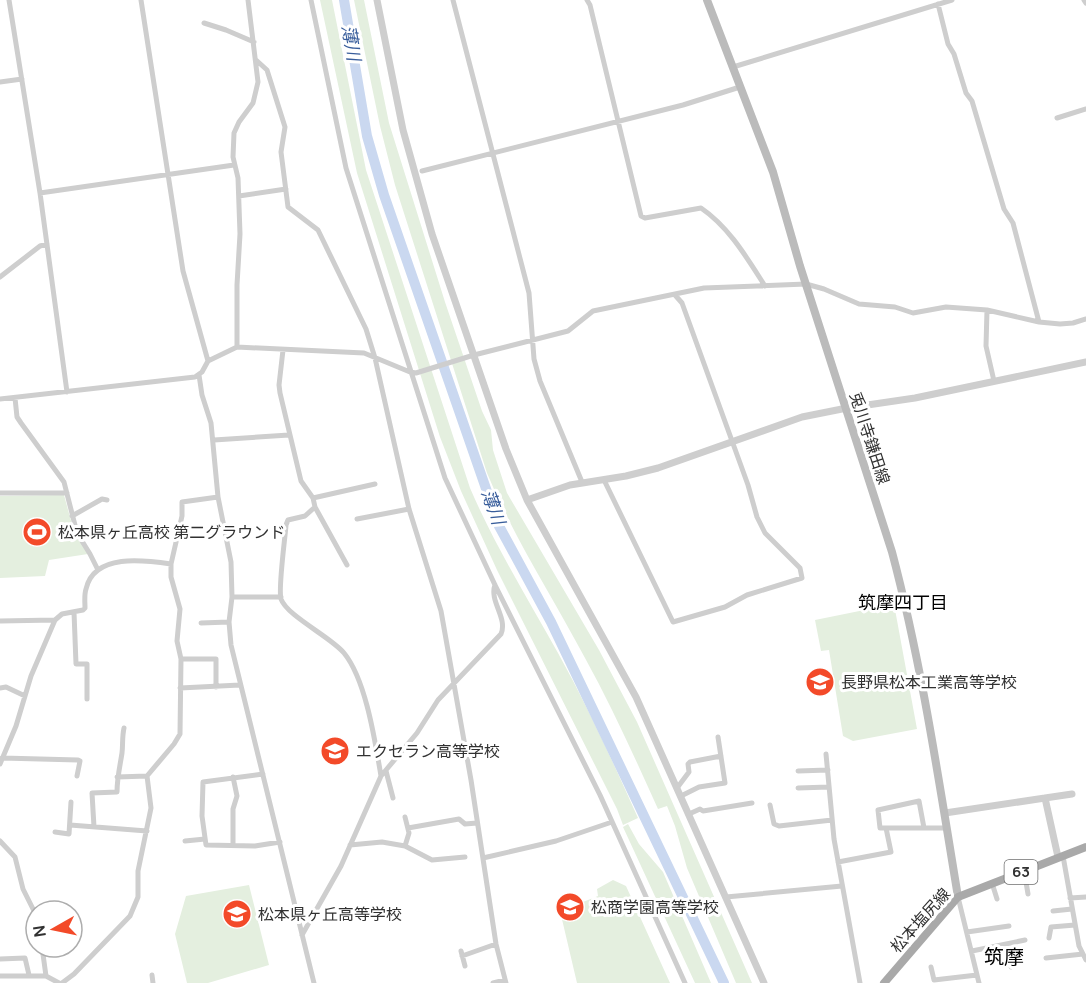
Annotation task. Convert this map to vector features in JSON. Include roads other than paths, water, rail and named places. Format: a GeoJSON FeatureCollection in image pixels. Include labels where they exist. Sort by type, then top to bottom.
{"type":"FeatureCollection","features":[{"type":"Feature","properties":{"kind":"main road","name":"兎川寺鎌田線"},"geometry":{"type":"LineString","coordinates":[[707,0],[773,172],[900,582],[945,813],[957,897]]}},
{"type":"Feature","properties":{"kind":"main road","name":"松本塩尻線"},"geometry":{"type":"LineString","coordinates":[[884,983],[957,897],[1086,847]]}},
{"type":"Feature","properties":{"kind":"street"},"geometry":{"type":"LineString","coordinates":[[9,0],[47,244],[67,392]]}},
{"type":"Feature","properties":{"kind":"street"},"geometry":{"type":"LineString","coordinates":[[141,0],[183,271],[208,361]]}},
{"type":"Feature","properties":{"kind":"street"},"geometry":{"type":"LineString","coordinates":[[237,347],[238,178],[234,165],[234,133],[253,103],[258,82],[248,0]]}},
{"type":"Feature","properties":{"kind":"street"},"geometry":{"type":"LineString","coordinates":[[311,0],[346,168],[452,496],[612,822],[685,983]]}},
{"type":"Feature","properties":{"kind":"street"},"geometry":{"type":"LineString","coordinates":[[377,0],[400,118],[413,167],[471,356],[506,449],[527,500],[636,697],[764,983]]}},
{"type":"Feature","properties":{"kind":"street"},"geometry":{"type":"LineString","coordinates":[[453,0],[529,293],[534,359],[540,381],[582,482]]}},
{"type":"Feature","properties":{"kind":"street"},"geometry":{"type":"LineString","coordinates":[[587,0],[641,216],[645,218],[701,208],[716,218],[744,253],[765,286]]}},
{"type":"Feature","properties":{"kind":"street"},"geometry":{"type":"LineString","coordinates":[[733,67],[952,0]]}},
{"type":"Feature","properties":{"kind":"street"},"geometry":{"type":"LineString","coordinates":[[938,4],[948,44],[954,54],[966,93],[972,100],[1004,209],[1012,223],[1039,322]]}},
{"type":"Feature","properties":{"kind":"street"},"geometry":{"type":"LineString","coordinates":[[204,23],[254,42]]}},
{"type":"Feature","properties":{"kind":"street"},"geometry":{"type":"LineString","coordinates":[[256,60],[267,70],[285,127],[281,152],[288,207],[318,230],[366,329],[375,358],[409,509],[441,611],[455,681],[496,944],[506,982],[493,983]]}},
{"type":"Feature","properties":{"kind":"street"},"geometry":{"type":"LineString","coordinates":[[0,82],[22,79]]}},
{"type":"Feature","properties":{"kind":"street"},"geometry":{"type":"LineString","coordinates":[[416,177],[422,171],[683,105],[740,87]]}},
{"type":"Feature","properties":{"kind":"street"},"geometry":{"type":"LineString","coordinates":[[1057,118],[1086,109]]}},
{"type":"Feature","properties":{"kind":"street"},"geometry":{"type":"LineString","coordinates":[[39,193],[234,165]]}},
{"type":"Feature","properties":{"kind":"street"},"geometry":{"type":"LineString","coordinates":[[413,167],[422,171]]}},
{"type":"Feature","properties":{"kind":"street"},"geometry":{"type":"LineString","coordinates":[[238,196],[286,189]]}},
{"type":"Feature","properties":{"kind":"street"},"geometry":{"type":"LineString","coordinates":[[0,277],[33,251],[47,244]]}},
{"type":"Feature","properties":{"kind":"street"},"geometry":{"type":"LineString","coordinates":[[0,399],[195,377],[199,375],[208,361],[237,347],[357,352],[413,372],[568,331],[593,311],[704,288],[806,284],[859,304],[895,307],[913,313],[946,307],[987,310],[1039,322],[1060,324],[1086,319]]}},
{"type":"Feature","properties":{"kind":"street"},"geometry":{"type":"LineString","coordinates":[[604,480],[673,622],[725,607],[747,596],[802,578],[800,568],[765,533],[757,517],[748,485],[682,303],[675,295]]}},
{"type":"Feature","properties":{"kind":"street"},"geometry":{"type":"LineString","coordinates":[[987,310],[986,346],[994,381]]}},
{"type":"Feature","properties":{"kind":"street"},"geometry":{"type":"LineString","coordinates":[[283,350],[279,385],[301,481],[313,498],[315,507],[347,565]]}},
{"type":"Feature","properties":{"kind":"street"},"geometry":{"type":"LineString","coordinates":[[527,500],[582,482],[604,480],[657,468],[802,417],[906,399],[1086,362]]}},
{"type":"Feature","properties":{"kind":"street"},"geometry":{"type":"LineString","coordinates":[[199,375],[214,440],[218,497],[231,562],[232,597],[229,622],[231,645],[314,983]]}},
{"type":"Feature","properties":{"kind":"street"},"geometry":{"type":"LineString","coordinates":[[15,398],[17,417],[52,467],[59,472],[77,533],[98,570]]}},
{"type":"Feature","properties":{"kind":"street"},"geometry":{"type":"LineString","coordinates":[[214,440],[289,435]]}},
{"type":"Feature","properties":{"kind":"street"},"geometry":{"type":"LineString","coordinates":[[313,498],[375,484]]}},
{"type":"Feature","properties":{"kind":"street"},"geometry":{"type":"LineString","coordinates":[[0,493],[67,493]]}},
{"type":"Feature","properties":{"kind":"street"},"geometry":{"type":"LineString","coordinates":[[117,777],[147,776],[180,734],[181,659],[177,641],[180,609],[171,577],[171,564],[180,531],[182,502],[218,497]]}},
{"type":"Feature","properties":{"kind":"street"},"geometry":{"type":"LineString","coordinates":[[72,516],[102,499],[107,500]]}},
{"type":"Feature","properties":{"kind":"street"},"geometry":{"type":"LineString","coordinates":[[315,507],[305,516],[288,520],[286,525],[281,597],[288,609],[342,651],[349,660],[371,718],[384,774],[393,798]]}},
{"type":"Feature","properties":{"kind":"street"},"geometry":{"type":"LineString","coordinates":[[357,519],[409,509]]}},
{"type":"Feature","properties":{"kind":"street"},"geometry":{"type":"LineString","coordinates":[[77,776],[80,761],[78,760],[1,761],[14,734],[25,696],[56,620],[62,614],[85,608],[86,588],[103,566],[142,560],[171,564]]}},
{"type":"Feature","properties":{"kind":"street"},"geometry":{"type":"LineString","coordinates":[[302,935],[341,866],[384,774],[417,733],[438,700],[503,629],[493,591],[495,585]]}},
{"type":"Feature","properties":{"kind":"street"},"geometry":{"type":"LineString","coordinates":[[232,597],[281,597]]}},
{"type":"Feature","properties":{"kind":"street"},"geometry":{"type":"LineString","coordinates":[[74,612],[76,664],[87,664],[87,699]]}},
{"type":"Feature","properties":{"kind":"street"},"geometry":{"type":"LineString","coordinates":[[0,621],[56,620]]}},
{"type":"Feature","properties":{"kind":"street"},"geometry":{"type":"LineString","coordinates":[[201,623],[229,622]]}},
{"type":"Feature","properties":{"kind":"street"},"geometry":{"type":"LineString","coordinates":[[181,659],[216,659],[216,687]]}},
{"type":"Feature","properties":{"kind":"street"},"geometry":{"type":"LineString","coordinates":[[180,688],[240,685]]}},
{"type":"Feature","properties":{"kind":"street"},"geometry":{"type":"LineString","coordinates":[[0,688],[6,687],[25,696]]}},
{"type":"Feature","properties":{"kind":"street"},"geometry":{"type":"LineString","coordinates":[[94,827],[92,793],[116,793],[124,728]]}},
{"type":"Feature","properties":{"kind":"street"},"geometry":{"type":"LineString","coordinates":[[681,796],[699,788],[725,783],[718,737]]}},
{"type":"Feature","properties":{"kind":"street"},"geometry":{"type":"LineString","coordinates":[[826,754],[838,862],[860,983]]}},
{"type":"Feature","properties":{"kind":"street"},"geometry":{"type":"LineString","coordinates":[[677,788],[689,772],[690,762],[721,756]]}},
{"type":"Feature","properties":{"kind":"street"},"geometry":{"type":"LineString","coordinates":[[798,771],[828,770]]}},
{"type":"Feature","properties":{"kind":"street"},"geometry":{"type":"LineString","coordinates":[[262,774],[202,783],[202,816],[206,845],[255,846],[280,842]]}},
{"type":"Feature","properties":{"kind":"street"},"geometry":{"type":"LineString","coordinates":[[0,976],[46,975],[60,983],[74,974],[130,916],[138,897],[138,871],[151,805],[147,776]]}},
{"type":"Feature","properties":{"kind":"street"},"geometry":{"type":"LineString","coordinates":[[232,777],[237,796],[233,809],[233,845]]}},
{"type":"Feature","properties":{"kind":"street"},"geometry":{"type":"LineString","coordinates":[[798,788],[829,787]]}},
{"type":"Feature","properties":{"kind":"street"},"geometry":{"type":"LineString","coordinates":[[945,813],[1072,794]]}},
{"type":"Feature","properties":{"kind":"street"},"geometry":{"type":"LineString","coordinates":[[1046,798],[1086,960]]}},
{"type":"Feature","properties":{"kind":"street"},"geometry":{"type":"LineString","coordinates":[[924,828],[919,801],[878,810],[880,828],[924,828],[946,828]]}},
{"type":"Feature","properties":{"kind":"street"},"geometry":{"type":"LineString","coordinates":[[55,832],[69,834],[71,802]]}},
{"type":"Feature","properties":{"kind":"street"},"geometry":{"type":"LineString","coordinates":[[689,814],[700,809],[703,811],[752,803]]}},
{"type":"Feature","properties":{"kind":"street"},"geometry":{"type":"LineString","coordinates":[[770,805],[774,825],[795,825],[800,822],[832,820]]}},
{"type":"Feature","properties":{"kind":"street"},"geometry":{"type":"LineString","coordinates":[[405,817],[408,828],[405,846]]}},
{"type":"Feature","properties":{"kind":"street"},"geometry":{"type":"LineString","coordinates":[[408,828],[459,819],[465,824],[477,822]]}},
{"type":"Feature","properties":{"kind":"street"},"geometry":{"type":"LineString","coordinates":[[483,858],[556,841],[612,822]]}},
{"type":"Feature","properties":{"kind":"street"},"geometry":{"type":"LineString","coordinates":[[70,825],[147,831]]}},
{"type":"Feature","properties":{"kind":"street"},"geometry":{"type":"LineString","coordinates":[[838,862],[891,852],[886,828]]}},
{"type":"Feature","properties":{"kind":"street"},"geometry":{"type":"LineString","coordinates":[[186,842],[205,839]]}},
{"type":"Feature","properties":{"kind":"street"},"geometry":{"type":"LineString","coordinates":[[0,841],[15,857],[23,889],[28,899]]}},
{"type":"Feature","properties":{"kind":"street"},"geometry":{"type":"LineString","coordinates":[[350,844],[382,842],[405,846],[432,860],[465,857]]}},
{"type":"Feature","properties":{"kind":"street"},"geometry":{"type":"LineString","coordinates":[[1024,870],[1028,894]]}},
{"type":"Feature","properties":{"kind":"street"},"geometry":{"type":"LineString","coordinates":[[992,883],[997,898]]}},
{"type":"Feature","properties":{"kind":"street"},"geometry":{"type":"LineString","coordinates":[[726,897],[842,886]]}},
{"type":"Feature","properties":{"kind":"street"},"geometry":{"type":"LineString","coordinates":[[957,897],[979,983]]}},
{"type":"Feature","properties":{"kind":"street"},"geometry":{"type":"LineString","coordinates":[[1070,898],[1086,897]]}},
{"type":"Feature","properties":{"kind":"street"},"geometry":{"type":"LineString","coordinates":[[1053,911],[1072,909]]}},
{"type":"Feature","properties":{"kind":"street"},"geometry":{"type":"LineString","coordinates":[[967,932],[1005,925]]}},
{"type":"Feature","properties":{"kind":"street"},"geometry":{"type":"LineString","coordinates":[[1049,938],[1051,927],[1076,925]]}},
{"type":"Feature","properties":{"kind":"street"},"geometry":{"type":"LineString","coordinates":[[972,951],[1025,940]]}},
{"type":"Feature","properties":{"kind":"street"},"geometry":{"type":"LineString","coordinates":[[465,966],[462,954],[496,944]]}},
{"type":"Feature","properties":{"kind":"street"},"geometry":{"type":"LineString","coordinates":[[1008,944],[1009,964]]}},
{"type":"Feature","properties":{"kind":"street"},"geometry":{"type":"LineString","coordinates":[[1046,958],[1083,954]]}},
{"type":"Feature","properties":{"kind":"street"},"geometry":{"type":"LineString","coordinates":[[0,959],[25,958],[29,975]]}},
{"type":"Feature","properties":{"kind":"street"},"geometry":{"type":"LineString","coordinates":[[44,959],[46,975]]}},
{"type":"Feature","properties":{"kind":"street"},"geometry":{"type":"LineString","coordinates":[[931,967],[934,980],[977,975]]}},
{"type":"Feature","properties":{"kind":"street"},"geometry":{"type":"LineString","coordinates":[[152,975],[153,983]]}},
{"type":"Feature","properties":{"kind":"waterway","name":"薄川"},"geometry":{"type":"LineString","coordinates":[[344,0],[367,136],[384,195],[499,526],[551,622],[724,983]]}},
{"type":"Feature","properties":{"kind":"place","name":"松本県ヶ丘高校 第二グラウンド"},"geometry":{"type":"Point","coordinates":[37,532]}},
{"type":"Feature","properties":{"kind":"place","name":"長野県松本工業高等学校"},"geometry":{"type":"Point","coordinates":[820,682]}},
{"type":"Feature","properties":{"kind":"place","name":"エクセラン高等学校"},"geometry":{"type":"Point","coordinates":[335,751]}},
{"type":"Feature","properties":{"kind":"place","name":"松商学園高等学校"},"geometry":{"type":"Point","coordinates":[570,907]}},
{"type":"Feature","properties":{"kind":"place","name":"松本県ヶ丘高等学校"},"geometry":{"type":"Point","coordinates":[237,914]}},
{"type":"Feature","properties":{"kind":"district","name":"筑摩四丁目"},"geometry":{"type":"Point","coordinates":[903,603]}},
{"type":"Feature","properties":{"kind":"district","name":"筑摩"},"geometry":{"type":"Point","coordinates":[1004,957]}}]}
